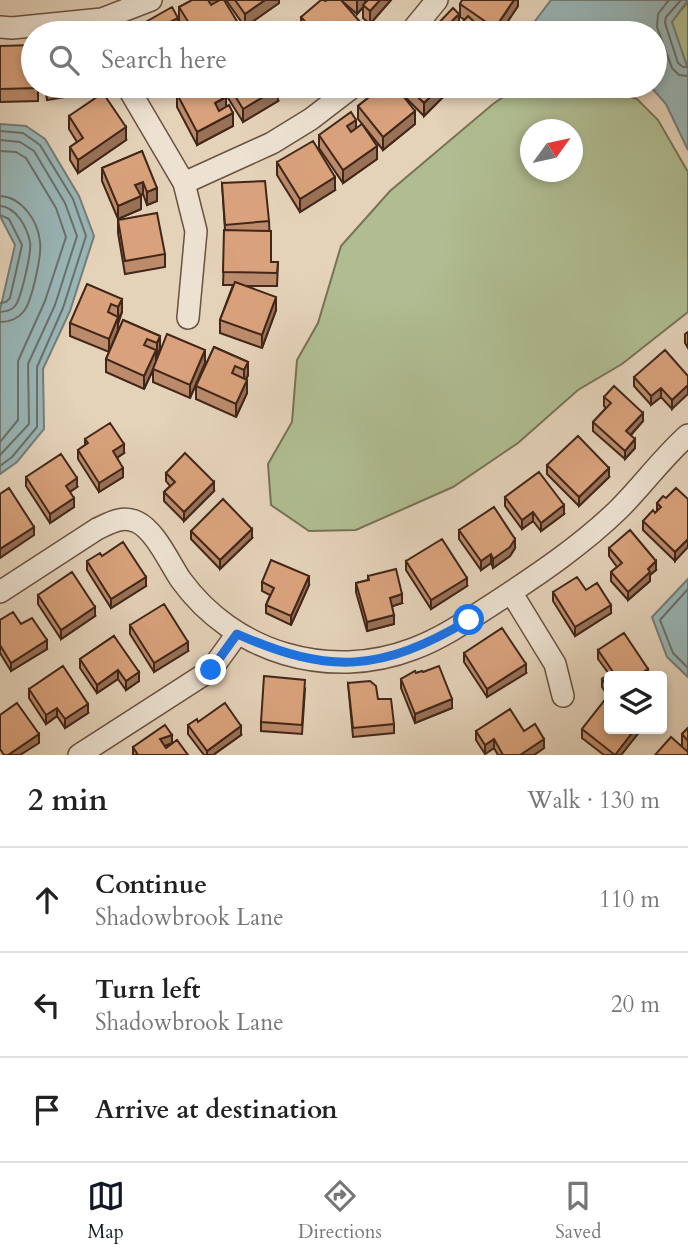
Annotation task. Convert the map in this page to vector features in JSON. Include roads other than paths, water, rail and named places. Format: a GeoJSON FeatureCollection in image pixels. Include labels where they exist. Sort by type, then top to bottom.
{"type":"FeatureCollection","features":[{"type":"Feature","properties":{"kind":"street"},"geometry":{"type":"LineString","coordinates":[[113,21],[151,0]]}},
{"type":"Feature","properties":{"kind":"street"},"geometry":{"type":"LineString","coordinates":[[420,21],[437,0]]}},
{"type":"Feature","properties":{"kind":"street"},"geometry":{"type":"LineString","coordinates":[[0,26],[21,28]]}},
{"type":"Feature","properties":{"kind":"street"},"geometry":{"type":"LineString","coordinates":[[134,98],[184,183],[196,231],[188,318]]}},
{"type":"Feature","properties":{"kind":"street"},"geometry":{"type":"LineString","coordinates":[[184,183],[272,143],[339,98]]}},
{"type":"Feature","properties":{"kind":"street"},"geometry":{"type":"LineString","coordinates":[[0,592],[97,529],[114,521],[127,519],[148,529],[190,591],[206,609],[237,634],[273,650],[303,659],[360,662],[388,657],[438,638],[579,545],[618,509],[688,435]]}},
{"type":"Feature","properties":{"kind":"street"},"geometry":{"type":"LineString","coordinates":[[511,592],[555,664],[562,696]]}},
{"type":"Feature","properties":{"kind":"street"},"geometry":{"type":"LineString","coordinates":[[79,755],[211,670],[237,634]]}},
{"type":"Feature","properties":{"kind":"water"},"geometry":{"type":"Polygon","coordinates":[[[551,0],[688,0],[672,22],[688,69],[688,150],[661,98],[667,98],[667,21],[535,21],[551,0]]]}},
{"type":"Feature","properties":{"kind":"water"},"geometry":{"type":"Polygon","coordinates":[[[0,124],[26,126],[45,139],[79,196],[94,236],[70,311],[43,369],[44,429],[17,462],[0,474],[0,310],[15,245],[0,216],[0,124]]]}},
{"type":"Feature","properties":{"kind":"water"},"geometry":{"type":"Polygon","coordinates":[[[688,579],[688,677],[667,657],[652,617],[688,579]]]}}]}
